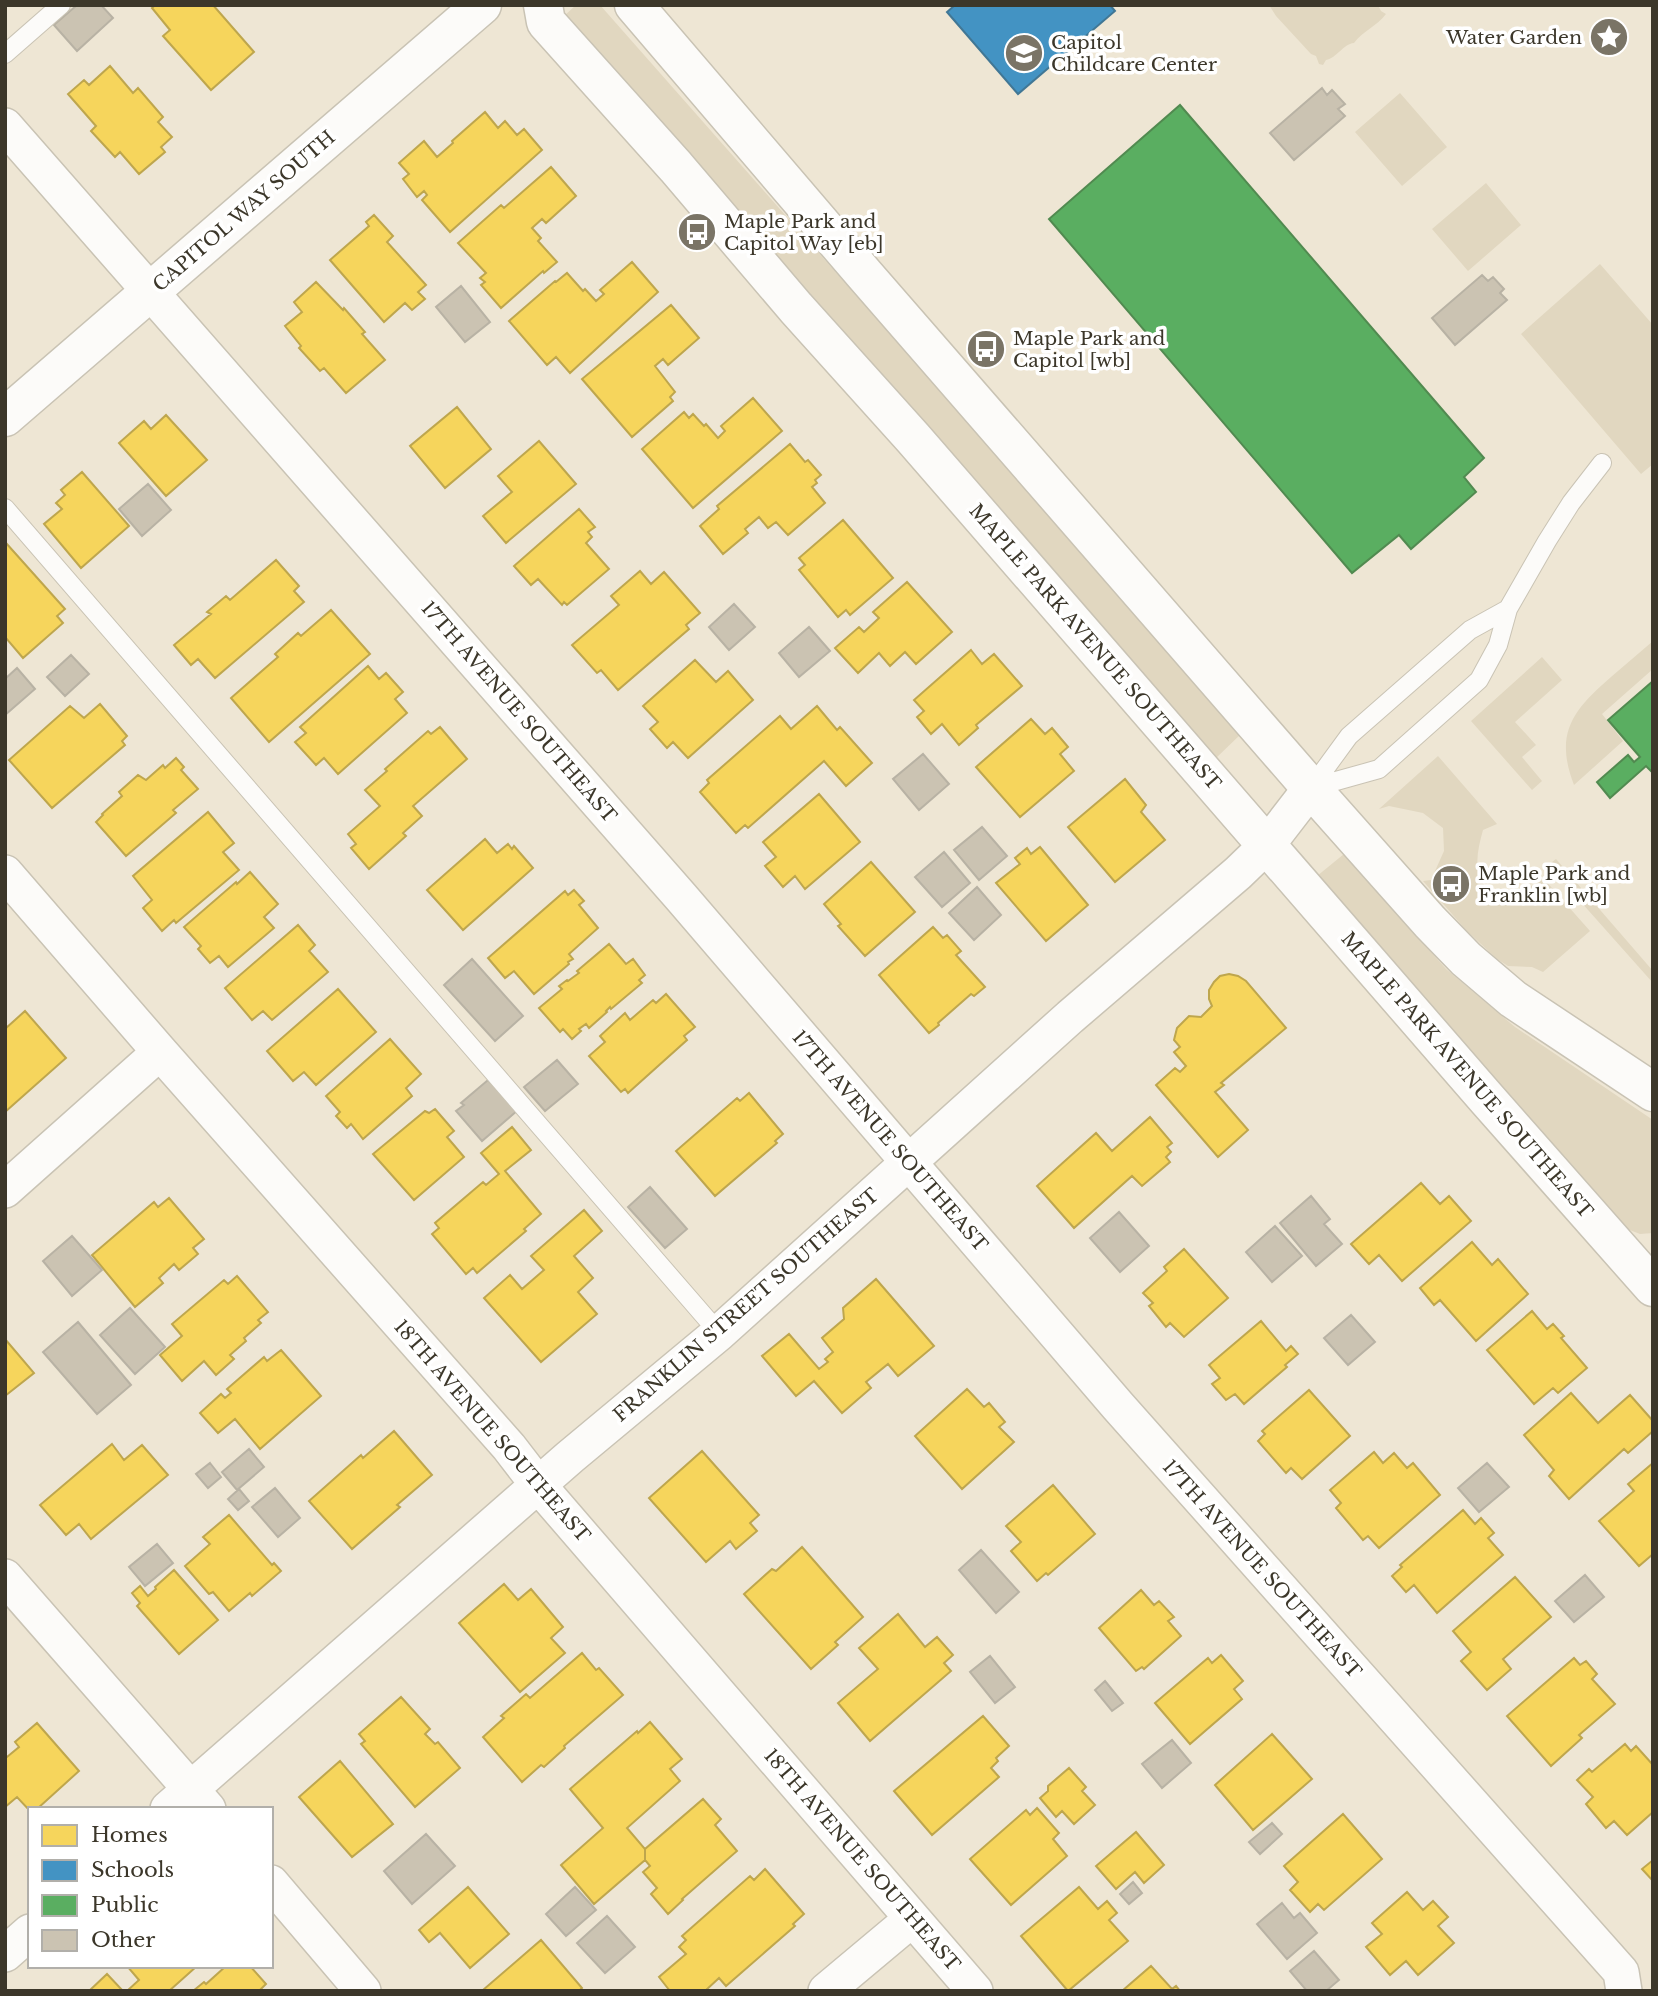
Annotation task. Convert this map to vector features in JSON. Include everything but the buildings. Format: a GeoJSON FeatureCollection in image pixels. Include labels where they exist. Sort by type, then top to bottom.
{"type":"FeatureCollection","features":[{"type":"Feature","properties":{"kind":"street","name":"CAPITOL WAY SOUTH"},"geometry":{"type":"LineString","coordinates":[[5,417],[482,5]]}},
{"type":"Feature","properties":{"kind":"street","name":"MAPLE PARK AVENUE SOUTHEAST"},"geometry":{"type":"LineString","coordinates":[[543,5],[547,22],[805,318],[914,438],[1487,1099],[1651,1283]]}},
{"type":"Feature","properties":{"kind":"street"},"geometry":{"type":"LineString","coordinates":[[634,5],[856,264],[1430,922],[1466,959],[1513,999],[1653,1092]]}},
{"type":"Feature","properties":{"kind":"street","name":"17TH AVENUE SOUTHEAST"},"geometry":{"type":"LineString","coordinates":[[5,126],[681,897],[1142,1434],[1621,1972],[1624,1991]]}},
{"type":"Feature","properties":{"kind":"street","name":"FRANKLIN STREET SOUTHEAST"},"geometry":{"type":"LineString","coordinates":[[189,1802],[539,1486],[719,1333],[1070,1017],[1238,873],[1267,845],[1311,788]]}},
{"type":"Feature","properties":{"kind":"street","name":"18TH AVENUE SOUTHEAST"},"geometry":{"type":"LineString","coordinates":[[5,873],[509,1447],[539,1486],[975,1991]]}},
{"type":"Feature","properties":{"kind":"street"},"geometry":{"type":"LineString","coordinates":[[5,1190],[160,1052]]}},
{"type":"Feature","properties":{"kind":"street"},"geometry":{"type":"LineString","coordinates":[[5,1577],[189,1802]]}},
{"type":"Feature","properties":{"kind":"street"},"geometry":{"type":"LineString","coordinates":[[273,1885],[363,1991]]}},
{"type":"Feature","properties":{"kind":"street"},"geometry":{"type":"LineString","coordinates":[[826,1991],[912,1919]]}},
{"type":"Feature","properties":{"kind":"street"},"geometry":{"type":"LineString","coordinates":[[5,1954],[28,1934]]}},
{"type":"Feature","properties":{"kind":"lane"},"geometry":{"type":"LineString","coordinates":[[5,54],[61,5]]}},
{"type":"Feature","properties":{"kind":"lane"},"geometry":{"type":"LineString","coordinates":[[1311,788],[1379,769],[1479,680],[1498,645],[1508,609],[1571,503],[1602,463]]}},
{"type":"Feature","properties":{"kind":"lane"},"geometry":{"type":"LineString","coordinates":[[5,508],[719,1333]]}},
{"type":"Feature","properties":{"kind":"lane"},"geometry":{"type":"LineString","coordinates":[[1311,788],[1349,736],[1471,630],[1508,609]]}},
{"type":"Feature","properties":{"kind":"shaded area"},"geometry":{"type":"Polygon","coordinates":[[[576,5],[600,5],[1242,733],[1214,760],[563,17],[576,5]]]}},
{"type":"Feature","properties":{"kind":"shaded area"},"geometry":{"type":"Polygon","coordinates":[[[1269,5],[1378,5],[1386,14],[1354,43],[1326,60],[1323,65],[1319,64],[1316,56],[1311,54],[1269,5]]]}},
{"type":"Feature","properties":{"kind":"shaded area"},"geometry":{"type":"Polygon","coordinates":[[[1400,93],[1447,147],[1402,186],[1355,132],[1400,93]]]}},
{"type":"Feature","properties":{"kind":"shaded area"},"geometry":{"type":"Polygon","coordinates":[[[1486,183],[1521,225],[1468,271],[1432,229],[1486,183]]]}},
{"type":"Feature","properties":{"kind":"shaded area"},"geometry":{"type":"Polygon","coordinates":[[[1600,264],[1653,325],[1653,464],[1641,474],[1521,334],[1600,264]]]}},
{"type":"Feature","properties":{"kind":"shaded area"},"geometry":{"type":"Polygon","coordinates":[[[1653,641],[1653,669],[1602,714],[1623,741],[1574,785],[1566,751],[1567,737],[1577,712],[1586,700],[1653,641]]]}},
{"type":"Feature","properties":{"kind":"shaded area"},"geometry":{"type":"Polygon","coordinates":[[[1542,657],[1562,680],[1515,722],[1536,745],[1522,757],[1542,781],[1532,790],[1471,721],[1542,657]]]}},
{"type":"Feature","properties":{"kind":"shaded area"},"geometry":{"type":"Polygon","coordinates":[[[1438,756],[1497,824],[1483,830],[1477,862],[1480,877],[1489,891],[1525,888],[1544,879],[1590,931],[1543,972],[1532,967],[1508,966],[1497,959],[1466,930],[1423,881],[1431,880],[1444,851],[1443,828],[1423,813],[1389,806],[1379,809],[1438,756]]]}},
{"type":"Feature","properties":{"kind":"shaded area"},"geometry":{"type":"Polygon","coordinates":[[[1344,854],[1446,969],[1515,1027],[1653,1120],[1653,1233],[1640,1234],[1617,1225],[1317,876],[1344,854]]]}},
{"type":"Feature","properties":{"kind":"shaded area"},"geometry":{"type":"Polygon","coordinates":[[[1556,859],[1653,971],[1653,983],[1548,865],[1556,859]]]}},
{"type":"Feature","properties":{"kind":"place","name":"Water Garden"},"geometry":{"type":"Point","coordinates":[1609,37]}},
{"type":"Feature","properties":{"kind":"place","name":"Capitol Childcare Center"},"geometry":{"type":"Point","coordinates":[1024,53]}},
{"type":"Feature","properties":{"kind":"place","name":"Maple Park and Capitol Way [eb]"},"geometry":{"type":"Point","coordinates":[697,232]}},
{"type":"Feature","properties":{"kind":"place","name":"Maple Park and Capitol [wb]"},"geometry":{"type":"Point","coordinates":[986,349]}},
{"type":"Feature","properties":{"kind":"place","name":"Maple Park and Franklin [wb]"},"geometry":{"type":"Point","coordinates":[1451,884]}}]}
